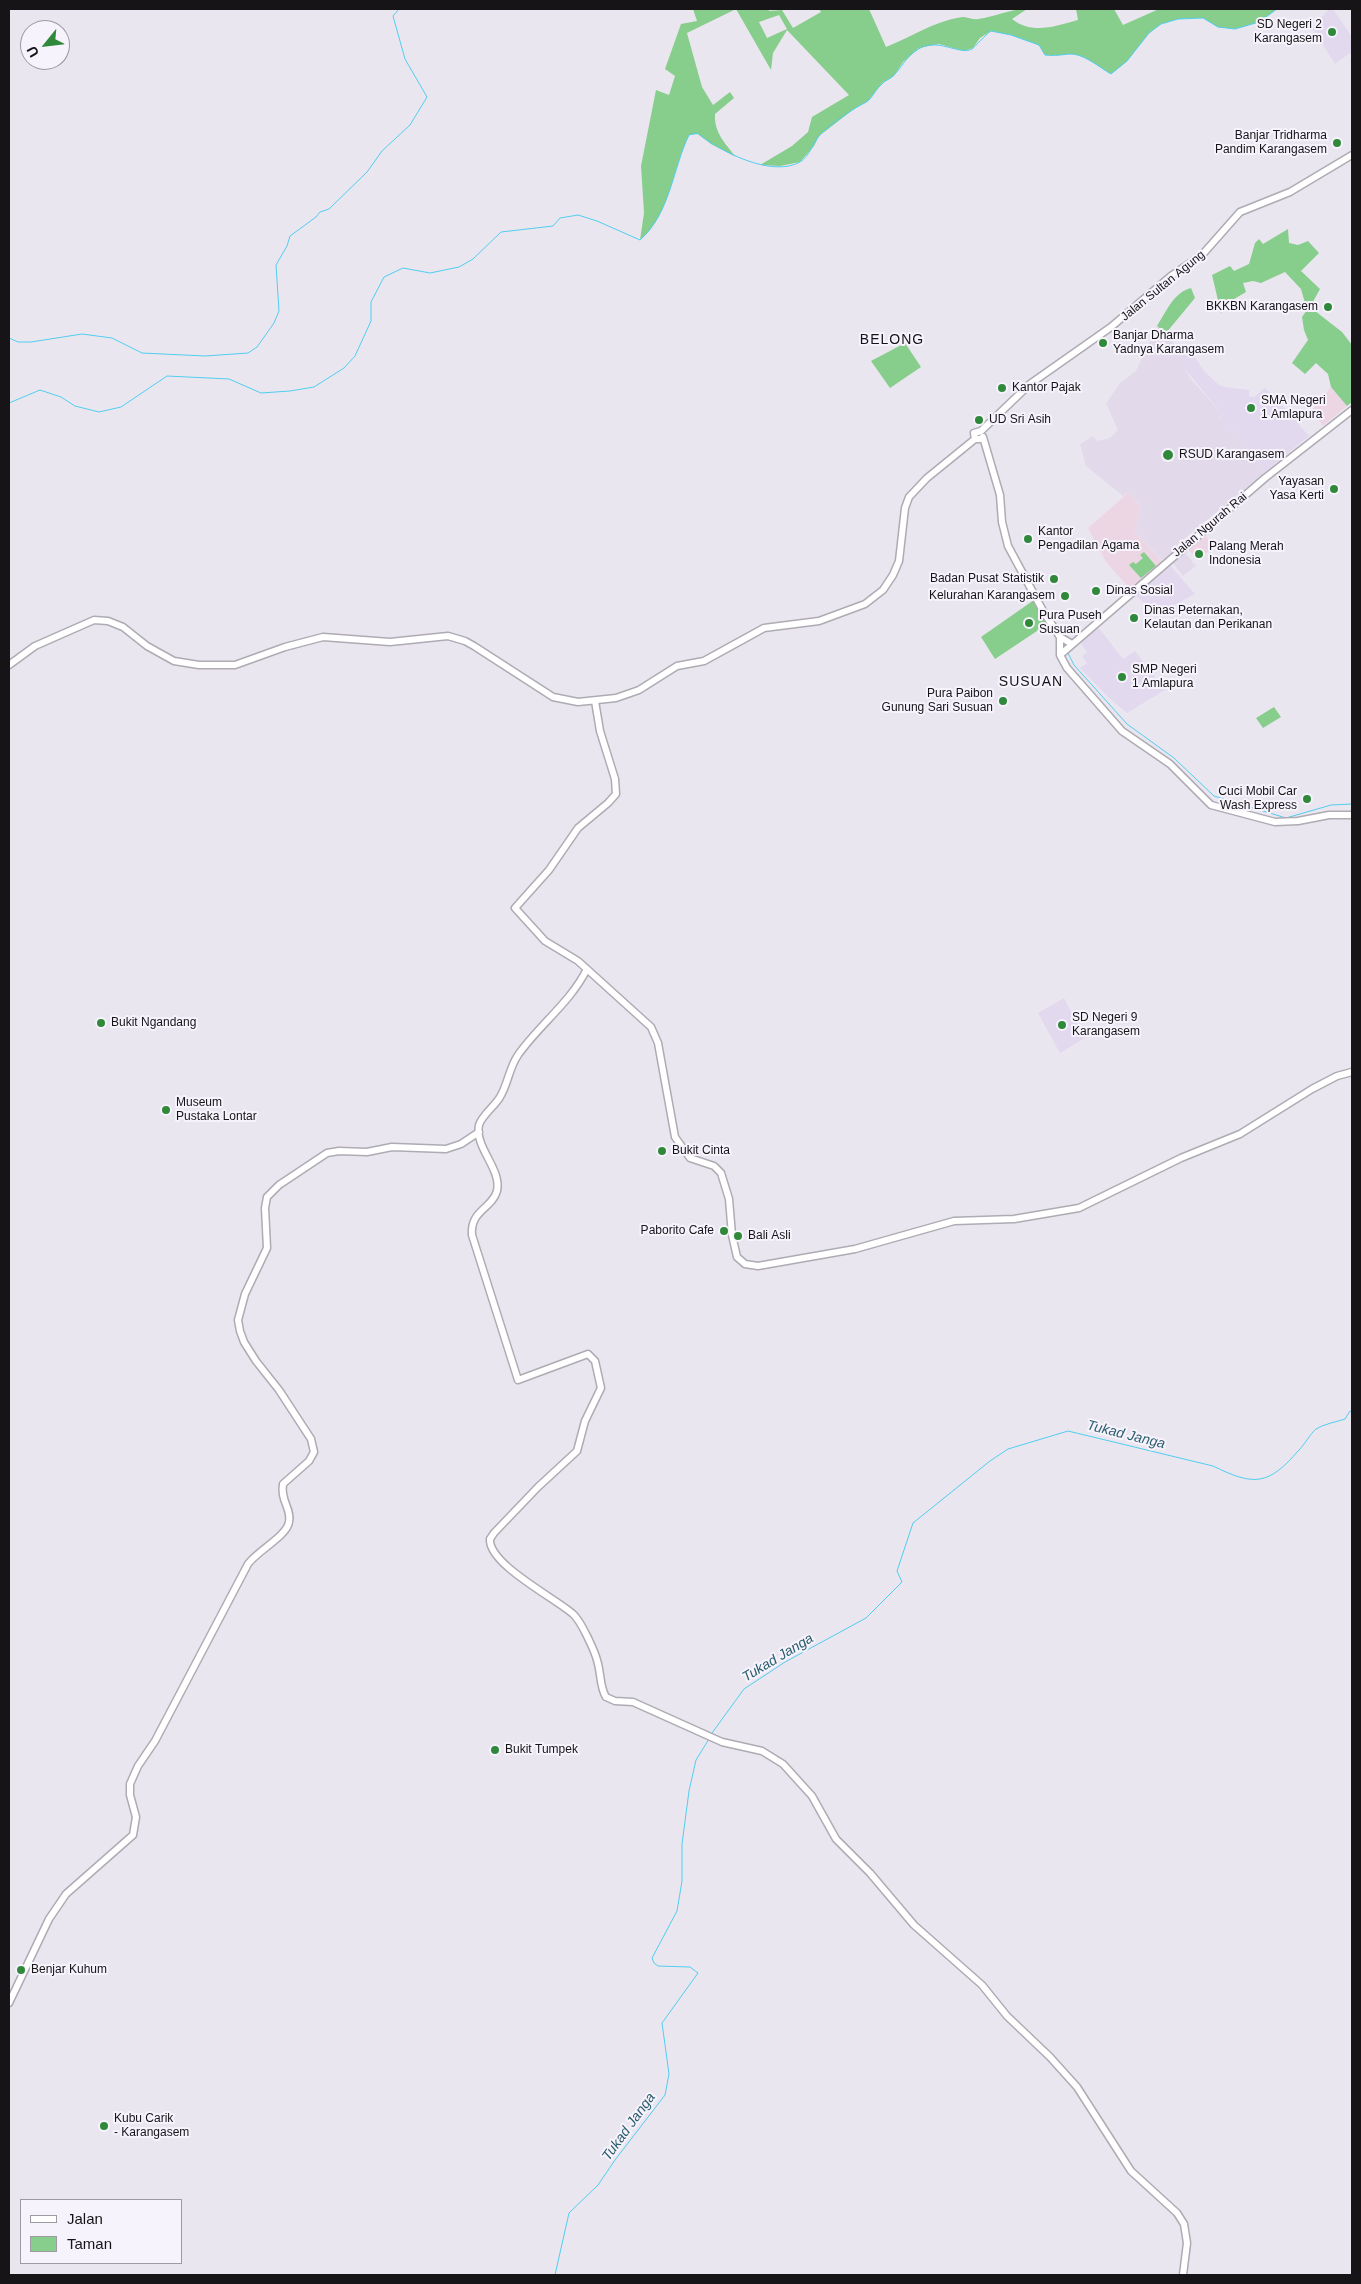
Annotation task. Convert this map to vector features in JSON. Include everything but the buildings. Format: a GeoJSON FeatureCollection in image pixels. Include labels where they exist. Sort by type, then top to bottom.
{"type":"FeatureCollection","features":[{"type":"Feature","properties":{"kind":"street","name":"Jalan Sultan Agung"},"geometry":{"type":"LineString","coordinates":[[978,431],[1030,384],[1111,327],[1165,280],[1195,261],[1213,245],[1233,218],[1240,212],[1290,192],[1352,155]]}},
{"type":"Feature","properties":{"kind":"street","name":"Jalan Ngurah Rai"},"geometry":{"type":"LineString","coordinates":[[1060,654],[1265,478],[1352,410]]}},
{"type":"Feature","properties":{"kind":"street"},"geometry":{"type":"LineString","coordinates":[[974,439],[973,435],[978,431],[983,434],[982,439],[997,481],[1002,522],[1008,546],[1029,586],[1060,637],[1072,644]]}},
{"type":"Feature","properties":{"kind":"street"},"geometry":{"type":"LineString","coordinates":[[9,666],[35,646],[94,620],[102,619],[123,628],[147,646],[174,661],[199,665],[234,665],[316,638],[340,637],[390,642],[439,635],[465,641],[553,698],[569,702],[616,698],[639,690],[678,666],[704,662],[764,628],[781,628],[819,621],[865,604],[883,590],[894,575],[899,561],[905,508],[909,497],[928,478],[974,439],[982,439]]}},
{"type":"Feature","properties":{"kind":"street"},"geometry":{"type":"LineString","coordinates":[[1060,637],[1060,654],[1067,668],[1122,731],[1170,764],[1212,805],[1275,822],[1298,821],[1328,815],[1352,815]]}},
{"type":"Feature","properties":{"kind":"street"},"geometry":{"type":"LineString","coordinates":[[595,701],[602,738],[615,779],[616,794],[582,824],[549,870],[515,908],[545,941],[578,961],[633,1008],[654,1033],[662,1061],[676,1137],[690,1158],[714,1166],[721,1173],[729,1199],[732,1235],[737,1257],[741,1262],[751,1266],[855,1249],[954,1221],[1014,1219],[1079,1208],[1181,1158],[1234,1136],[1312,1088],[1337,1076],[1352,1072]]}},
{"type":"Feature","properties":{"kind":"street"},"geometry":{"type":"LineString","coordinates":[[587,969],[563,1005],[519,1054],[501,1096],[481,1120],[480,1132],[496,1180],[497,1189],[495,1195],[473,1219],[472,1235],[518,1380],[588,1354],[594,1361],[601,1382],[599,1393],[584,1421],[577,1451],[538,1486],[494,1533],[489,1542],[493,1551],[514,1572],[576,1616],[597,1658],[604,1694],[610,1699],[625,1701],[652,1710],[722,1742],[762,1751],[783,1764],[812,1796],[836,1839],[870,1873],[905,1915],[982,1985],[1007,2016],[1039,2045],[1072,2081],[1132,2172],[1180,2218],[1187,2242],[1183,2275]]}},
{"type":"Feature","properties":{"kind":"street"},"geometry":{"type":"LineString","coordinates":[[9,2003],[49,1919],[66,1894],[132,1834],[136,1817],[130,1790],[138,1766],[155,1741],[248,1564],[258,1552],[282,1533],[289,1524],[289,1513],[283,1500],[283,1484],[309,1461],[314,1452],[311,1439],[256,1361],[244,1342],[240,1331],[240,1312],[245,1294],[268,1248],[265,1208],[268,1194],[327,1153],[339,1151],[366,1152],[392,1147],[446,1149],[461,1144],[480,1132]]}},
{"type":"Feature","properties":{"kind":"shaded area","name":"SD Negeri 2 Karangasem"},"geometry":{"type":"Polygon","coordinates":[[[1329,9],[1333,9],[1352,37],[1352,55],[1350,53],[1335,64],[1312,28],[1329,9]]]}},
{"type":"Feature","properties":{"kind":"shaded area","name":"RSUD Karangasem"},"geometry":{"type":"Polygon","coordinates":[[[1157,326],[1163,328],[1181,355],[1178,356],[1190,378],[1223,415],[1219,418],[1230,432],[1233,430],[1266,471],[1178,544],[1196,566],[1183,576],[1167,556],[1162,560],[1134,531],[1137,526],[1140,505],[1129,492],[1123,496],[1086,466],[1080,444],[1093,436],[1097,441],[1110,438],[1118,430],[1106,403],[1121,382],[1136,371],[1157,326]]]}},
{"type":"Feature","properties":{"kind":"shaded area","name":"SMA Negeri 1 Amlapura"},"geometry":{"type":"Polygon","coordinates":[[[1192,353],[1204,371],[1219,385],[1249,390],[1249,396],[1254,397],[1265,388],[1309,436],[1266,471],[1233,430],[1230,432],[1219,419],[1223,415],[1184,368],[1178,356],[1192,353]]]}},
{"type":"Feature","properties":{"kind":"shaded area"},"geometry":{"type":"Polygon","coordinates":[[[1331,387],[1347,406],[1323,426],[1312,410],[1331,387]]]}},
{"type":"Feature","properties":{"kind":"shaded area"},"geometry":{"type":"Polygon","coordinates":[[[1129,492],[1140,506],[1137,526],[1134,531],[1162,561],[1130,589],[1106,562],[1088,528],[1129,492]]]}},
{"type":"Feature","properties":{"kind":"shaded area"},"geometry":{"type":"Polygon","coordinates":[[[1205,535],[1215,546],[1198,560],[1188,549],[1205,535]]]}},
{"type":"Feature","properties":{"kind":"shaded area"},"geometry":{"type":"Polygon","coordinates":[[[1170,565],[1195,594],[1163,611],[1157,605],[1148,608],[1136,595],[1170,565]]]}},
{"type":"Feature","properties":{"kind":"shaded area","name":"SMP Negeri 1 Amlapura"},"geometry":{"type":"Polygon","coordinates":[[[1098,627],[1123,659],[1135,651],[1165,690],[1127,713],[1109,698],[1080,668],[1087,663],[1082,656],[1087,652],[1080,642],[1098,627]]]}},
{"type":"Feature","properties":{"kind":"shaded area","name":"SD Negeri 9 Karangasem"},"geometry":{"type":"Polygon","coordinates":[[[1064,998],[1085,1038],[1060,1053],[1038,1013],[1064,998]]]}},
{"type":"Feature","properties":{"kind":"green space"},"geometry":{"type":"Polygon","coordinates":[[[693,9],[736,9],[687,33],[702,87],[713,105],[730,92],[734,98],[715,114],[715,121],[718,132],[736,157],[711,144],[698,134],[689,135],[665,204],[650,229],[640,240],[644,213],[641,166],[656,90],[669,95],[675,76],[665,69],[681,24],[697,21],[693,9]]]}},
{"type":"Feature","properties":{"kind":"green space"},"geometry":{"type":"Polygon","coordinates":[[[736,9],[782,10],[793,28],[821,12],[819,9],[869,9],[886,47],[952,19],[962,17],[978,19],[1020,9],[1027,9],[1012,19],[1028,27],[1044,28],[1078,20],[1076,9],[1114,9],[1123,25],[1159,9],[1277,9],[1259,22],[1235,29],[1218,27],[1203,18],[1178,19],[1161,24],[1149,33],[1127,61],[1111,74],[1080,56],[1074,54],[1045,55],[1039,45],[1011,35],[991,31],[980,38],[973,48],[964,51],[939,44],[919,48],[903,62],[894,76],[882,83],[868,101],[854,109],[819,136],[814,146],[800,162],[780,166],[760,165],[792,146],[808,132],[812,117],[849,95],[787,30],[773,53],[771,70],[736,9]],[[779,15],[759,22],[767,38],[787,29],[779,15]]]}},
{"type":"Feature","properties":{"kind":"green space"},"geometry":{"type":"Polygon","coordinates":[[[1288,229],[1289,243],[1298,245],[1308,241],[1319,253],[1301,271],[1320,289],[1310,307],[1342,332],[1352,345],[1352,402],[1347,406],[1331,387],[1328,374],[1316,363],[1305,374],[1292,363],[1308,340],[1302,317],[1307,310],[1301,289],[1285,272],[1261,283],[1253,281],[1243,283],[1246,292],[1229,302],[1221,313],[1212,275],[1230,266],[1234,271],[1249,264],[1255,243],[1259,239],[1263,244],[1288,229]]]}},
{"type":"Feature","properties":{"kind":"green space"},"geometry":{"type":"Polygon","coordinates":[[[1191,288],[1195,298],[1166,333],[1157,326],[1175,298],[1191,288]]]}},
{"type":"Feature","properties":{"kind":"green space"},"geometry":{"type":"Polygon","coordinates":[[[905,343],[921,367],[890,388],[871,361],[905,343]]]}},
{"type":"Feature","properties":{"kind":"green space"},"geometry":{"type":"Polygon","coordinates":[[[1144,552],[1156,566],[1141,578],[1129,565],[1133,562],[1136,564],[1143,558],[1140,555],[1144,552]]]}},
{"type":"Feature","properties":{"kind":"green space"},"geometry":{"type":"Polygon","coordinates":[[[1034,600],[1049,623],[995,659],[981,637],[1034,600]]]}},
{"type":"Feature","properties":{"kind":"green space"},"geometry":{"type":"Polygon","coordinates":[[[1274,707],[1281,717],[1263,728],[1256,718],[1274,707]]]}},
{"type":"Feature","properties":{"kind":"waterway"},"geometry":{"type":"LineString","coordinates":[[9,338],[18,342],[31,342],[82,334],[112,338],[142,353],[205,356],[248,353],[257,347],[274,323],[279,311],[276,265],[287,246],[290,236],[320,212],[329,209],[367,172],[382,151],[410,125],[427,97],[405,59],[393,16],[399,9]]}},
{"type":"Feature","properties":{"kind":"waterway"},"geometry":{"type":"LineString","coordinates":[[9,403],[40,390],[61,397],[75,406],[99,412],[121,407],[167,376],[229,379],[261,393],[314,387],[344,368],[355,356],[371,321],[371,302],[384,277],[403,268],[430,273],[459,267],[473,259],[501,232],[553,226],[560,218],[578,215],[597,221],[640,240],[658,217],[670,190],[689,135],[697,133],[732,154],[761,165],[788,166],[800,162],[809,153],[824,131],[868,101],[910,56],[925,46],[940,45],[961,50],[972,49],[991,31],[1011,35],[1039,45],[1045,55],[1074,54],[1080,56],[1111,74],[1127,61],[1149,33],[1161,24],[1178,19],[1203,18],[1218,27],[1235,29],[1259,22],[1277,9]]}},
{"type":"Feature","properties":{"kind":"waterway"},"geometry":{"type":"LineString","coordinates":[[1068,653],[1074,665],[1127,724],[1174,758],[1214,796],[1286,818],[1331,805],[1352,804]]}},
{"type":"Feature","properties":{"kind":"waterway","name":"Tukad Janga"},"geometry":{"type":"LineString","coordinates":[[712,1733],[744,1689],[785,1662],[866,1618],[902,1582],[897,1571],[913,1523],[990,1461],[1008,1449],[1068,1431],[1213,1466],[1239,1477],[1260,1479],[1269,1476],[1288,1462],[1316,1429],[1345,1419],[1350,1411],[1352,1412]]}},
{"type":"Feature","properties":{"kind":"waterway","name":"Tukad Janga"},"geometry":{"type":"LineString","coordinates":[[555,2275],[569,2213],[598,2185],[665,2095],[669,2074],[662,2023],[698,1973],[690,1967],[658,1966],[652,1958],[677,1911],[682,1881],[682,1844],[689,1791],[696,1760],[709,1739]]}},
{"type":"Feature","properties":{"kind":"place","name":"SD Negeri 2 Karangasem"},"geometry":{"type":"Point","coordinates":[1332,32]}},
{"type":"Feature","properties":{"kind":"place","name":"Banjar Tridharma Pandim Karangasem"},"geometry":{"type":"Point","coordinates":[1337,143]}},
{"type":"Feature","properties":{"kind":"place","name":"BKKBN Karangasem"},"geometry":{"type":"Point","coordinates":[1328,307]}},
{"type":"Feature","properties":{"kind":"place","name":"Banjar Dharma Yadnya Karangasem"},"geometry":{"type":"Point","coordinates":[1103,343]}},
{"type":"Feature","properties":{"kind":"place","name":"Kantor Pajak"},"geometry":{"type":"Point","coordinates":[1002,388]}},
{"type":"Feature","properties":{"kind":"place","name":"SMA Negeri 1 Amlapura"},"geometry":{"type":"Point","coordinates":[1251,408]}},
{"type":"Feature","properties":{"kind":"place","name":"UD Sri Asih"},"geometry":{"type":"Point","coordinates":[979,420]}},
{"type":"Feature","properties":{"kind":"place","name":"RSUD Karangasem"},"geometry":{"type":"Point","coordinates":[1168,455]}},
{"type":"Feature","properties":{"kind":"place","name":"Yayasan Yasa Kerti"},"geometry":{"type":"Point","coordinates":[1334,489]}},
{"type":"Feature","properties":{"kind":"place","name":"Kantor Pengadilan Agama"},"geometry":{"type":"Point","coordinates":[1028,539]}},
{"type":"Feature","properties":{"kind":"place","name":"Palang Merah Indonesia"},"geometry":{"type":"Point","coordinates":[1199,554]}},
{"type":"Feature","properties":{"kind":"place","name":"Badan Pusat Statistik"},"geometry":{"type":"Point","coordinates":[1054,579]}},
{"type":"Feature","properties":{"kind":"place","name":"Dinas Sosial"},"geometry":{"type":"Point","coordinates":[1096,591]}},
{"type":"Feature","properties":{"kind":"place","name":"Kelurahan Karangasem"},"geometry":{"type":"Point","coordinates":[1065,596]}},
{"type":"Feature","properties":{"kind":"place","name":"Dinas Peternakan, Kelautan dan Perikanan"},"geometry":{"type":"Point","coordinates":[1134,618]}},
{"type":"Feature","properties":{"kind":"place","name":"Pura Puseh Susuan"},"geometry":{"type":"Point","coordinates":[1029,623]}},
{"type":"Feature","properties":{"kind":"place","name":"SMP Negeri 1 Amlapura"},"geometry":{"type":"Point","coordinates":[1122,677]}},
{"type":"Feature","properties":{"kind":"place","name":"Pura Paibon Gunung Sari Susuan"},"geometry":{"type":"Point","coordinates":[1003,701]}},
{"type":"Feature","properties":{"kind":"place","name":"Cuci Mobil Car Wash Express"},"geometry":{"type":"Point","coordinates":[1307,799]}},
{"type":"Feature","properties":{"kind":"place","name":"Bukit Ngandang"},"geometry":{"type":"Point","coordinates":[101,1023]}},
{"type":"Feature","properties":{"kind":"place","name":"SD Negeri 9 Karangasem"},"geometry":{"type":"Point","coordinates":[1062,1025]}},
{"type":"Feature","properties":{"kind":"place","name":"Museum Pustaka Lontar"},"geometry":{"type":"Point","coordinates":[166,1110]}},
{"type":"Feature","properties":{"kind":"place","name":"Bukit Cinta"},"geometry":{"type":"Point","coordinates":[662,1151]}},
{"type":"Feature","properties":{"kind":"place","name":"Paborito Cafe"},"geometry":{"type":"Point","coordinates":[724,1231]}},
{"type":"Feature","properties":{"kind":"place","name":"Bali Asli"},"geometry":{"type":"Point","coordinates":[738,1236]}},
{"type":"Feature","properties":{"kind":"place","name":"Bukit Tumpek"},"geometry":{"type":"Point","coordinates":[495,1750]}},
{"type":"Feature","properties":{"kind":"place","name":"Benjar Kuhum"},"geometry":{"type":"Point","coordinates":[21,1970]}},
{"type":"Feature","properties":{"kind":"place","name":"Kubu Carik - Karangasem"},"geometry":{"type":"Point","coordinates":[104,2126]}},
{"type":"Feature","properties":{"kind":"district","name":"BELONG"},"geometry":{"type":"Point","coordinates":[892,340]}},
{"type":"Feature","properties":{"kind":"district","name":"SUSUAN"},"geometry":{"type":"Point","coordinates":[1031,682]}}]}
